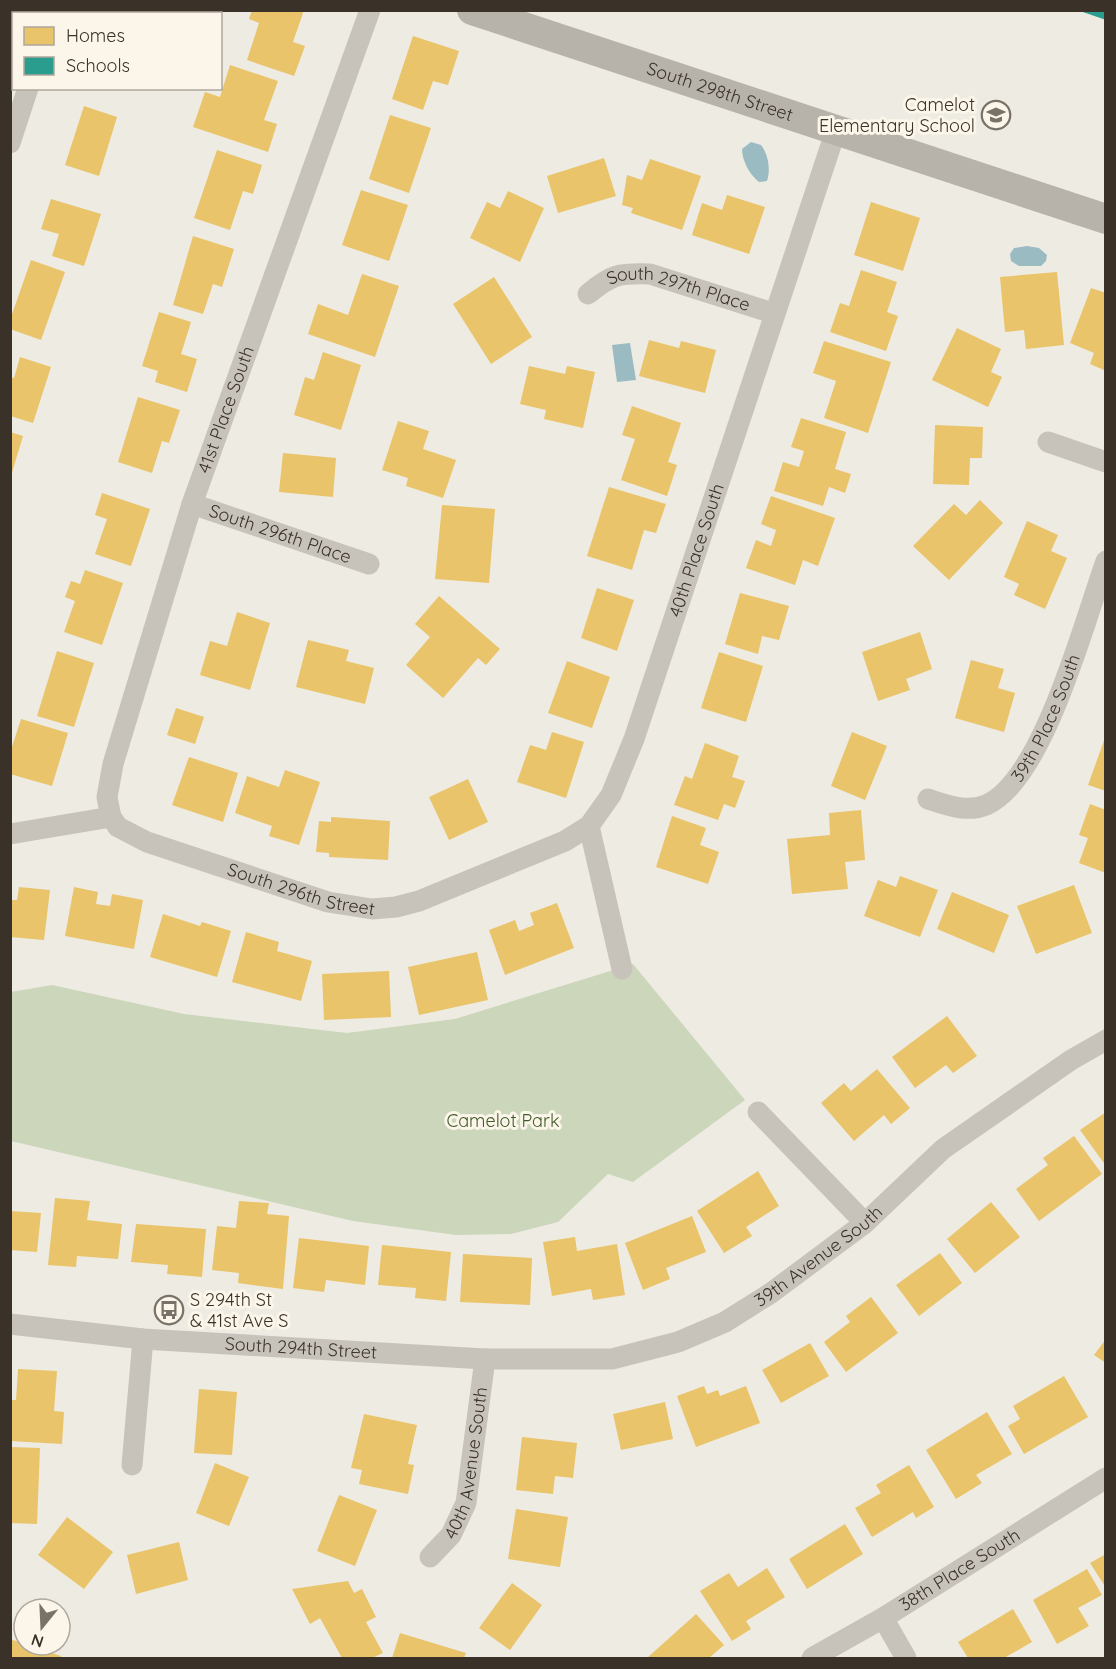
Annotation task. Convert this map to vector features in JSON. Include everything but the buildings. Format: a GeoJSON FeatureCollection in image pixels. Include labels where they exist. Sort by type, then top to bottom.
{"type":"FeatureCollection","features":[{"type":"Feature","properties":{"kind":"street","name":"41st Place South"},"geometry":{"type":"LineString","coordinates":[[111,817],[108,798],[113,764],[192,504],[370,10]]}},
{"type":"Feature","properties":{"kind":"street","name":"South 298th Street"},"geometry":{"type":"LineString","coordinates":[[472,10],[1106,219]]}},
{"type":"Feature","properties":{"kind":"street"},"geometry":{"type":"LineString","coordinates":[[10,143],[27,90]]}},
{"type":"Feature","properties":{"kind":"street","name":"40th Place South"},"geometry":{"type":"LineString","coordinates":[[589,826],[611,795],[634,739],[773,313],[836,130]]}},
{"type":"Feature","properties":{"kind":"street","name":"South 297th Place"},"geometry":{"type":"LineString","coordinates":[[588,294],[608,278],[630,274],[650,274],[773,313]]}},
{"type":"Feature","properties":{"kind":"street"},"geometry":{"type":"LineString","coordinates":[[1048,442],[1106,462]]}},
{"type":"Feature","properties":{"kind":"street","name":"South 296th Place"},"geometry":{"type":"LineString","coordinates":[[192,504],[369,564]]}},
{"type":"Feature","properties":{"kind":"street","name":"39th Place South"},"geometry":{"type":"LineString","coordinates":[[928,799],[961,808],[986,805],[1012,785],[1023,772],[1043,736],[1106,561]]}},
{"type":"Feature","properties":{"kind":"street"},"geometry":{"type":"LineString","coordinates":[[10,834],[111,817]]}},
{"type":"Feature","properties":{"kind":"street","name":"South 296th Street"},"geometry":{"type":"LineString","coordinates":[[111,817],[118,827],[147,842],[328,902],[372,909],[396,907],[419,901],[566,841],[589,826]]}},
{"type":"Feature","properties":{"kind":"street"},"geometry":{"type":"LineString","coordinates":[[589,826],[622,969]]}},
{"type":"Feature","properties":{"kind":"street","name":"39th Avenue South"},"geometry":{"type":"LineString","coordinates":[[485,1359],[612,1359],[678,1342],[724,1322],[771,1293],[865,1223],[943,1149],[1071,1060],[1106,1040]]}},
{"type":"Feature","properties":{"kind":"street"},"geometry":{"type":"LineString","coordinates":[[758,1112],[865,1223]]}},
{"type":"Feature","properties":{"kind":"street","name":"South 294th Street"},"geometry":{"type":"LineString","coordinates":[[10,1324],[143,1339],[485,1359]]}},
{"type":"Feature","properties":{"kind":"street"},"geometry":{"type":"LineString","coordinates":[[132,1465],[143,1339]]}},
{"type":"Feature","properties":{"kind":"street","name":"40th Avenue South"},"geometry":{"type":"LineString","coordinates":[[430,1557],[451,1535],[465,1503],[485,1359]]}},
{"type":"Feature","properties":{"kind":"street","name":"38th Place South"},"geometry":{"type":"LineString","coordinates":[[812,1659],[883,1618],[1106,1478]]}},
{"type":"Feature","properties":{"kind":"street"},"geometry":{"type":"LineString","coordinates":[[883,1618],[906,1659]]}},
{"type":"Feature","properties":{"kind":"green space","name":"Camelot Park"},"geometry":{"type":"Polygon","coordinates":[[[633,964],[745,1100],[633,1182],[608,1174],[558,1222],[511,1234],[456,1235],[353,1221],[11,1141],[11,992],[52,985],[184,1014],[347,1033],[455,1019],[633,964]]]}},
{"type":"Feature","properties":{"kind":"water"},"geometry":{"type":"Polygon","coordinates":[[[751,142],[761,145],[765,153],[769,167],[767,181],[759,182],[745,163],[742,149],[751,142]]]}},
{"type":"Feature","properties":{"kind":"water"},"geometry":{"type":"Polygon","coordinates":[[[1027,246],[1039,248],[1047,255],[1046,261],[1041,266],[1019,266],[1011,261],[1010,254],[1014,248],[1027,246]]]}},
{"type":"Feature","properties":{"kind":"water"},"geometry":{"type":"Polygon","coordinates":[[[630,343],[636,380],[617,382],[612,345],[630,343]]]}},
{"type":"Feature","properties":{"kind":"place","name":"Camelot Elementary School"},"geometry":{"type":"Point","coordinates":[996,115]}},
{"type":"Feature","properties":{"kind":"place","name":"S 294th St & 41st Ave S"},"geometry":{"type":"Point","coordinates":[169,1310]}}]}
